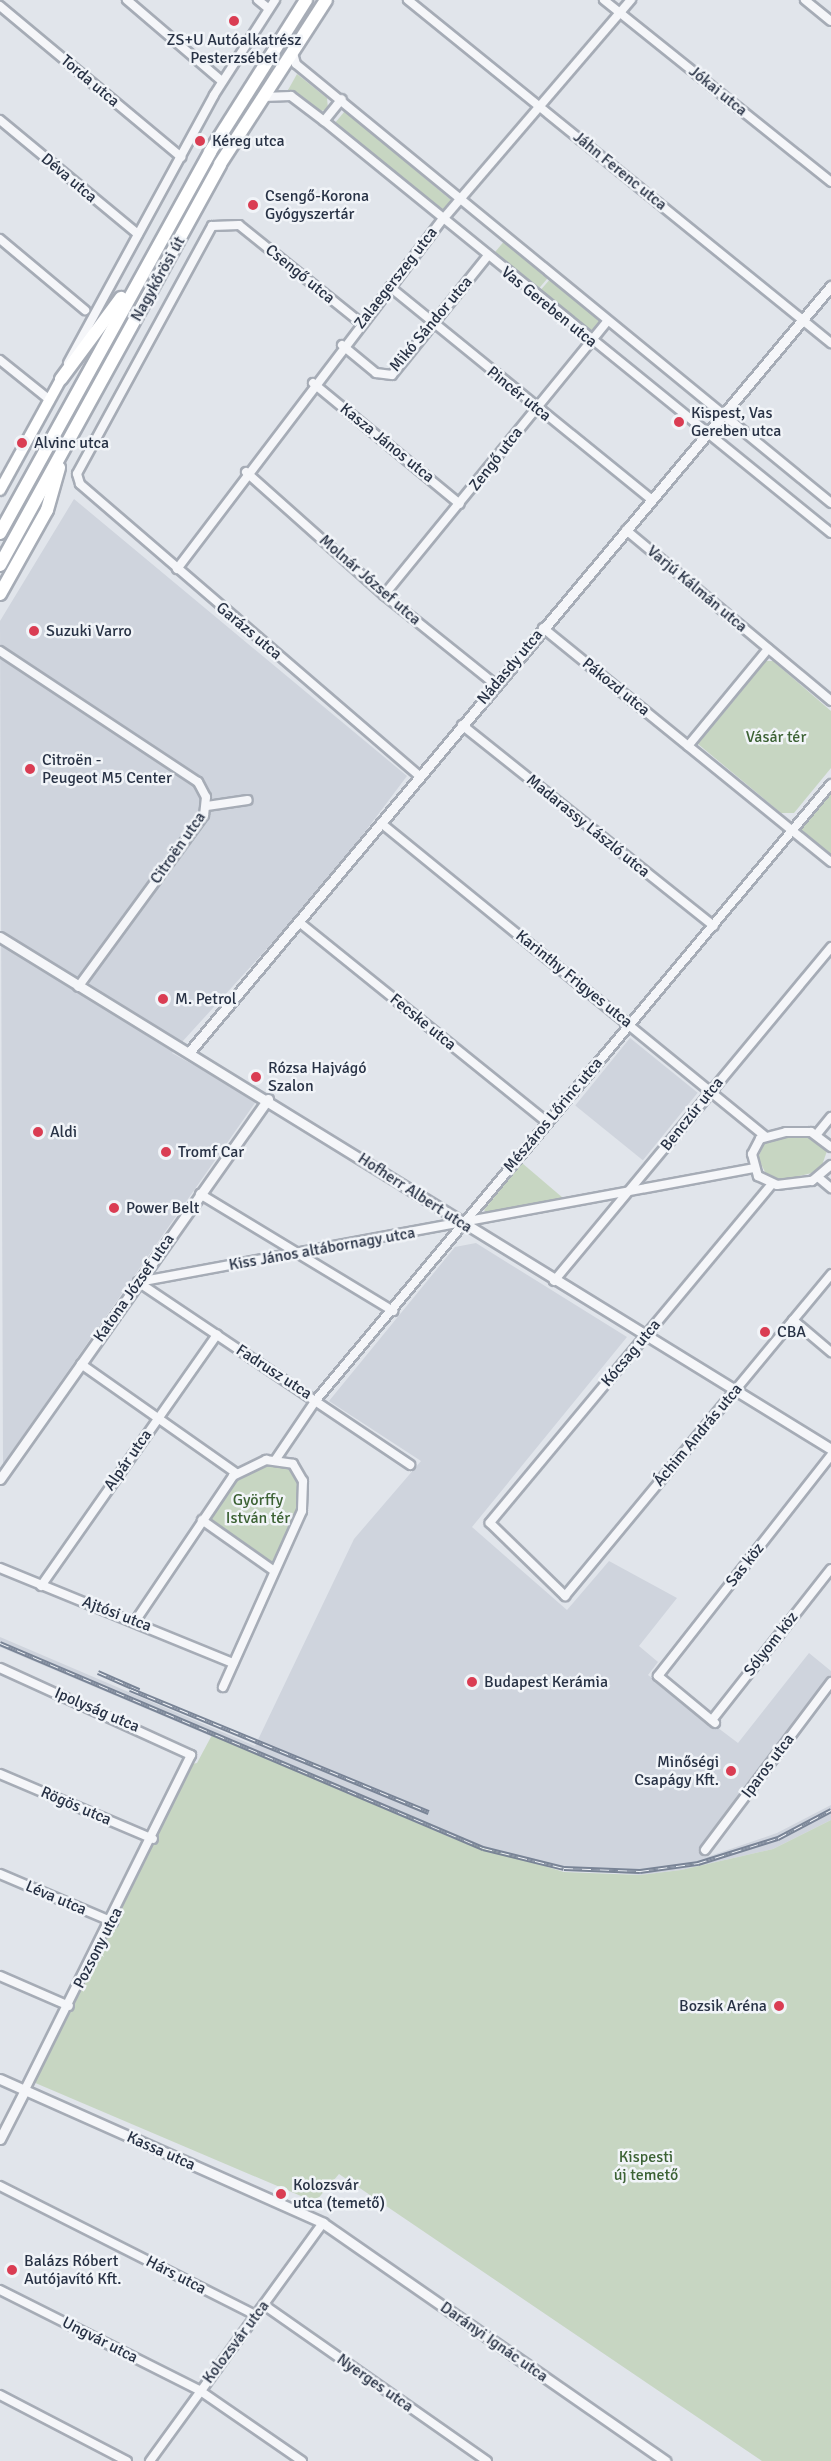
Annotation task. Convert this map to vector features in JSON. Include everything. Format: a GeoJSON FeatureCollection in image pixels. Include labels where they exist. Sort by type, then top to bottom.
{"type":"FeatureCollection","features":[{"type":"Feature","properties":{"kind":"main road","name":"Nagykőrösi út"},"geometry":{"type":"LineString","coordinates":[[0,533],[142,271],[306,0]]}},
{"type":"Feature","properties":{"kind":"main road","name":"Nagykőrösi út"},"geometry":{"type":"LineString","coordinates":[[0,565],[263,96],[326,0]]}},
{"type":"Feature","properties":{"kind":"main road"},"geometry":{"type":"LineString","coordinates":[[0,490],[61,379],[142,271]]}},
{"type":"Feature","properties":{"kind":"main road"},"geometry":{"type":"LineString","coordinates":[[0,594],[47,510],[64,450]]}},
{"type":"Feature","properties":{"kind":"street"},"geometry":{"type":"LineString","coordinates":[[127,0],[222,81]]}},
{"type":"Feature","properties":{"kind":"street"},"geometry":{"type":"LineString","coordinates":[[258,0],[269,9]]}},
{"type":"Feature","properties":{"kind":"street"},"geometry":{"type":"LineString","coordinates":[[61,379],[222,81],[275,0]]}},
{"type":"Feature","properties":{"kind":"street","name":"Jáhn Ferenc utca"},"geometry":{"type":"LineString","coordinates":[[408,0],[831,343]]}},
{"type":"Feature","properties":{"kind":"street","name":"Jókai utca"},"geometry":{"type":"LineString","coordinates":[[604,0],[831,182]]}},
{"type":"Feature","properties":{"kind":"street","name":"Zalaegerszeg utca"},"geometry":{"type":"LineString","coordinates":[[177,569],[246,472],[342,345],[443,219],[631,0]]}},
{"type":"Feature","properties":{"kind":"street"},"geometry":{"type":"LineString","coordinates":[[806,0],[831,21]]}},
{"type":"Feature","properties":{"kind":"street","name":"Torda utca"},"geometry":{"type":"LineString","coordinates":[[0,6],[181,157]]}},
{"type":"Feature","properties":{"kind":"street","name":"Vas Gereben utca"},"geometry":{"type":"LineString","coordinates":[[293,49],[296,64],[462,197],[607,322],[831,502]]}},
{"type":"Feature","properties":{"kind":"street","name":"Vas Gereben utca"},"geometry":{"type":"LineString","coordinates":[[263,96],[291,96],[324,121],[487,257],[831,533]]}},
{"type":"Feature","properties":{"kind":"street"},"geometry":{"type":"LineString","coordinates":[[324,121],[342,99]]}},
{"type":"Feature","properties":{"kind":"street","name":"Déva utca"},"geometry":{"type":"LineString","coordinates":[[0,120],[138,234]]}},
{"type":"Feature","properties":{"kind":"street","name":"Nagykőrösi út"},"geometry":{"type":"LineString","coordinates":[[79,481],[201,238],[220,222],[239,225]]}},
{"type":"Feature","properties":{"kind":"street","name":"Csengő utca"},"geometry":{"type":"LineString","coordinates":[[239,225],[361,323]]}},
{"type":"Feature","properties":{"kind":"street"},"geometry":{"type":"LineString","coordinates":[[0,239],[85,310]]}},
{"type":"Feature","properties":{"kind":"street","name":"Mikó Sándor utca"},"geometry":{"type":"LineString","coordinates":[[342,345],[376,373],[392,375],[487,257]]}},
{"type":"Feature","properties":{"kind":"street","name":"Nádasdy utca"},"geometry":{"type":"LineString","coordinates":[[191,1050],[831,286]]}},
{"type":"Feature","properties":{"kind":"street","name":"Pincér utca"},"geometry":{"type":"LineString","coordinates":[[390,287],[536,408],[651,499]]}},
{"type":"Feature","properties":{"kind":"street","name":"Zengő utca"},"geometry":{"type":"LineString","coordinates":[[384,595],[607,322]]}},
{"type":"Feature","properties":{"kind":"street"},"geometry":{"type":"LineString","coordinates":[[0,360],[50,400]]}},
{"type":"Feature","properties":{"kind":"street","name":"Kasza János utca"},"geometry":{"type":"LineString","coordinates":[[313,383],[460,504]]}},
{"type":"Feature","properties":{"kind":"street","name":"Molnár József utca"},"geometry":{"type":"LineString","coordinates":[[246,472],[384,595],[496,685]]}},
{"type":"Feature","properties":{"kind":"street","name":"Garázs utca"},"geometry":{"type":"LineString","coordinates":[[79,481],[177,569],[420,776]]}},
{"type":"Feature","properties":{"kind":"street","name":"Varjú Kálmán utca"},"geometry":{"type":"LineString","coordinates":[[626,530],[768,649]]}},
{"type":"Feature","properties":{"kind":"street","name":"Pákozd utca"},"geometry":{"type":"LineString","coordinates":[[543,628],[688,746]]}},
{"type":"Feature","properties":{"kind":"street"},"geometry":{"type":"LineString","coordinates":[[831,701],[768,649],[688,746],[831,862]]}},
{"type":"Feature","properties":{"kind":"street","name":"Citroën utca"},"geometry":{"type":"LineString","coordinates":[[0,651],[198,782],[207,806],[78,987]]}},
{"type":"Feature","properties":{"kind":"street","name":"Madarassy László utca"},"geometry":{"type":"LineString","coordinates":[[462,725],[714,926]]}},
{"type":"Feature","properties":{"kind":"street"},"geometry":{"type":"LineString","coordinates":[[791,830],[831,784]]}},
{"type":"Feature","properties":{"kind":"street"},"geometry":{"type":"LineString","coordinates":[[207,806],[248,800]]}},
{"type":"Feature","properties":{"kind":"street","name":"Karinthy Frigyes utca"},"geometry":{"type":"LineString","coordinates":[[381,823],[765,1136]]}},
{"type":"Feature","properties":{"kind":"street","name":"Mészáros Lőrinc utca"},"geometry":{"type":"LineString","coordinates":[[276,1458],[316,1400],[714,926],[791,830]]}},
{"type":"Feature","properties":{"kind":"street","name":"Fecske utca"},"geometry":{"type":"LineString","coordinates":[[299,922],[548,1122]]}},
{"type":"Feature","properties":{"kind":"street","name":"Hofherr Albert utca"},"geometry":{"type":"LineString","coordinates":[[0,937],[78,987],[191,1050],[462,1224],[831,1449]]}},
{"type":"Feature","properties":{"kind":"street","name":"Benczúr utca"},"geometry":{"type":"LineString","coordinates":[[554,1281],[831,947]]}},
{"type":"Feature","properties":{"kind":"street","name":"Katona József utca"},"geometry":{"type":"LineString","coordinates":[[0,1479],[268,1099]]}},
{"type":"Feature","properties":{"kind":"street"},"geometry":{"type":"LineString","coordinates":[[817,1134],[831,1117]]}},
{"type":"Feature","properties":{"kind":"street"},"geometry":{"type":"LineString","coordinates":[[831,1147],[817,1134],[765,1136],[753,1148],[754,1168],[772,1185],[819,1178],[831,1165]]}},
{"type":"Feature","properties":{"kind":"street","name":"Kiss János altábornagy utca"},"geometry":{"type":"LineString","coordinates":[[138,1282],[462,1224],[754,1168]]}},
{"type":"Feature","properties":{"kind":"street"},"geometry":{"type":"LineString","coordinates":[[819,1178],[831,1188]]}},
{"type":"Feature","properties":{"kind":"street","name":"Kócsag utca"},"geometry":{"type":"LineString","coordinates":[[565,1596],[490,1523],[772,1185]]}},
{"type":"Feature","properties":{"kind":"street"},"geometry":{"type":"LineString","coordinates":[[200,1194],[393,1311]]}},
{"type":"Feature","properties":{"kind":"street","name":"Áchim András utca"},"geometry":{"type":"LineString","coordinates":[[565,1596],[831,1274]]}},
{"type":"Feature","properties":{"kind":"street","name":"Fadrusz utca"},"geometry":{"type":"LineString","coordinates":[[138,1282],[410,1465]]}},
{"type":"Feature","properties":{"kind":"street"},"geometry":{"type":"LineString","coordinates":[[793,1320],[831,1352]]}},
{"type":"Feature","properties":{"kind":"street","name":"Alpár utca"},"geometry":{"type":"LineString","coordinates":[[41,1586],[217,1335]]}},
{"type":"Feature","properties":{"kind":"street"},"geometry":{"type":"LineString","coordinates":[[81,1364],[236,1473]]}},
{"type":"Feature","properties":{"kind":"street","name":"Sas köz"},"geometry":{"type":"LineString","coordinates":[[713,1721],[658,1676],[831,1455]]}},
{"type":"Feature","properties":{"kind":"street"},"geometry":{"type":"LineString","coordinates":[[136,1620],[236,1473],[276,1458],[297,1467],[304,1496],[223,1687]]}},
{"type":"Feature","properties":{"kind":"street"},"geometry":{"type":"LineString","coordinates":[[202,1520],[273,1570]]}},
{"type":"Feature","properties":{"kind":"street","name":"Ajtósi utca"},"geometry":{"type":"LineString","coordinates":[[0,1568],[41,1586],[136,1620],[233,1663]]}},
{"type":"Feature","properties":{"kind":"street","name":"Sólyom köz"},"geometry":{"type":"LineString","coordinates":[[713,1721],[831,1569]]}},
{"type":"Feature","properties":{"kind":"street","name":"Ipolyság utca"},"geometry":{"type":"LineString","coordinates":[[0,1668],[191,1755]]}},
{"type":"Feature","properties":{"kind":"street","name":"Iparos utca"},"geometry":{"type":"LineString","coordinates":[[705,1850],[831,1682]]}},
{"type":"Feature","properties":{"kind":"street","name":"Pozsony utca"},"geometry":{"type":"LineString","coordinates":[[0,2139],[113,1922],[191,1755]]}},
{"type":"Feature","properties":{"kind":"street","name":"Rögös utca"},"geometry":{"type":"LineString","coordinates":[[0,1774],[153,1839]]}},
{"type":"Feature","properties":{"kind":"street","name":"Léva utca"},"geometry":{"type":"LineString","coordinates":[[0,1874],[113,1922]]}},
{"type":"Feature","properties":{"kind":"street"},"geometry":{"type":"LineString","coordinates":[[0,1976],[69,2006]]}},
{"type":"Feature","properties":{"kind":"street","name":"Kassa utca"},"geometry":{"type":"LineString","coordinates":[[0,2079],[322,2223]]}},
{"type":"Feature","properties":{"kind":"street","name":"Hárs utca"},"geometry":{"type":"LineString","coordinates":[[0,2186],[255,2315]]}},
{"type":"Feature","properties":{"kind":"street","name":"Kolozsvár utca"},"geometry":{"type":"LineString","coordinates":[[150,2461],[322,2223]]}},
{"type":"Feature","properties":{"kind":"street","name":"Darányi Ignác utca"},"geometry":{"type":"LineString","coordinates":[[322,2223],[665,2461]]}},
{"type":"Feature","properties":{"kind":"street","name":"Ungvár utca"},"geometry":{"type":"LineString","coordinates":[[0,2290],[200,2390],[303,2461]]}},
{"type":"Feature","properties":{"kind":"street","name":"Nyerges utca"},"geometry":{"type":"LineString","coordinates":[[264,2305],[487,2461]]}},
{"type":"Feature","properties":{"kind":"street"},"geometry":{"type":"LineString","coordinates":[[0,2395],[128,2461]]}},
{"type":"Feature","properties":{"kind":"shaded area"},"geometry":{"type":"Polygon","coordinates":[[[74,499],[407,776],[325,885],[172,1053],[257,1100],[3,1464],[0,621],[74,499]]]}},
{"type":"Feature","properties":{"kind":"shaded area"},"geometry":{"type":"Polygon","coordinates":[[[630,1038],[698,1093],[643,1160],[575,1106],[630,1038]]]}},
{"type":"Feature","properties":{"kind":"shaded area"},"geometry":{"type":"Polygon","coordinates":[[[476,1243],[627,1337],[472,1527],[567,1610],[609,1561],[677,1598],[639,1646],[658,1662],[648,1675],[738,1743],[809,1653],[831,1671],[831,1693],[707,1857],[777,1833],[831,1805],[831,1820],[773,1849],[681,1870],[640,1875],[536,1866],[452,1838],[0,1647],[0,1637],[255,1746],[354,1539],[421,1461],[329,1401],[455,1247],[476,1243]]]}},
{"type":"Feature","properties":{"kind":"green space"},"geometry":{"type":"Polygon","coordinates":[[[297,74],[327,98],[328,109],[318,112],[288,90],[297,74]]]}},
{"type":"Feature","properties":{"kind":"green space"},"geometry":{"type":"Polygon","coordinates":[[[345,111],[453,202],[441,215],[333,125],[345,111]]]}},
{"type":"Feature","properties":{"kind":"green space"},"geometry":{"type":"Polygon","coordinates":[[[506,239],[550,276],[535,293],[491,257],[506,239]]]}},
{"type":"Feature","properties":{"kind":"green space"},"geometry":{"type":"Polygon","coordinates":[[[552,277],[601,320],[586,337],[537,294],[552,277]]]}},
{"type":"Feature","properties":{"kind":"green space","name":"Vásár tér"},"geometry":{"type":"Polygon","coordinates":[[[766,661],[773,661],[831,711],[831,768],[794,813],[781,813],[698,744],[766,661]]]}},
{"type":"Feature","properties":{"kind":"green space"},"geometry":{"type":"Polygon","coordinates":[[[831,795],[831,855],[799,829],[831,795]]]}},
{"type":"Feature","properties":{"kind":"green space"},"geometry":{"type":"Polygon","coordinates":[[[808,1134],[827,1151],[820,1171],[779,1181],[767,1176],[758,1158],[765,1142],[808,1134]]]}},
{"type":"Feature","properties":{"kind":"green space"},"geometry":{"type":"Polygon","coordinates":[[[522,1163],[563,1198],[488,1214],[484,1210],[522,1163]]]}},
{"type":"Feature","properties":{"kind":"green space","name":"Györffy István tér"},"geometry":{"type":"Polygon","coordinates":[[[265,1460],[297,1467],[304,1496],[273,1570],[202,1520],[233,1476],[265,1460]]]}},
{"type":"Feature","properties":{"kind":"green space","name":"Kispesti új temető"},"geometry":{"type":"Polygon","coordinates":[[[212,1735],[452,1838],[564,1872],[640,1875],[681,1870],[773,1849],[831,1820],[831,2461],[762,2461],[339,2174],[315,2202],[33,2082],[188,1765],[197,1763],[212,1735]]]}},
{"type":"Feature","properties":{"kind":"railway"},"geometry":{"type":"LineString","coordinates":[[0,1643],[483,1848],[564,1868],[640,1871],[698,1863],[778,1838],[831,1810]]}},
{"type":"Feature","properties":{"kind":"railway"},"geometry":{"type":"LineString","coordinates":[[98,1672],[139,1690]]}},
{"type":"Feature","properties":{"kind":"railway"},"geometry":{"type":"LineString","coordinates":[[130,1689],[429,1812]]}},
{"type":"Feature","properties":{"kind":"place","name":"ZS+U Autóalkatrész Pesterzsébet"},"geometry":{"type":"Point","coordinates":[234,21]}},
{"type":"Feature","properties":{"kind":"place","name":"Kéreg utca"},"geometry":{"type":"Point","coordinates":[200,141]}},
{"type":"Feature","properties":{"kind":"place","name":"Csengő-Korona Gyógyszertár"},"geometry":{"type":"Point","coordinates":[253,205]}},
{"type":"Feature","properties":{"kind":"place","name":"Kispest, Vas Gereben utca"},"geometry":{"type":"Point","coordinates":[679,422]}},
{"type":"Feature","properties":{"kind":"place","name":"Alvinc utca"},"geometry":{"type":"Point","coordinates":[22,443]}},
{"type":"Feature","properties":{"kind":"place","name":"Suzuki Varro"},"geometry":{"type":"Point","coordinates":[34,631]}},
{"type":"Feature","properties":{"kind":"place","name":"Citroën - Peugeot M5 Center"},"geometry":{"type":"Point","coordinates":[30,769]}},
{"type":"Feature","properties":{"kind":"place","name":"M. Petrol"},"geometry":{"type":"Point","coordinates":[163,999]}},
{"type":"Feature","properties":{"kind":"place","name":"Rózsa Hajvágó Szalon"},"geometry":{"type":"Point","coordinates":[256,1077]}},
{"type":"Feature","properties":{"kind":"place","name":"Aldi"},"geometry":{"type":"Point","coordinates":[38,1132]}},
{"type":"Feature","properties":{"kind":"place","name":"Tromf Car"},"geometry":{"type":"Point","coordinates":[166,1152]}},
{"type":"Feature","properties":{"kind":"place","name":"Power Belt"},"geometry":{"type":"Point","coordinates":[114,1208]}},
{"type":"Feature","properties":{"kind":"place","name":"CBA"},"geometry":{"type":"Point","coordinates":[765,1332]}},
{"type":"Feature","properties":{"kind":"place","name":"Budapest Kerámia"},"geometry":{"type":"Point","coordinates":[472,1682]}},
{"type":"Feature","properties":{"kind":"place","name":"Minőségi Csapágy Kft."},"geometry":{"type":"Point","coordinates":[731,1771]}},
{"type":"Feature","properties":{"kind":"place","name":"Bozsik Aréna"},"geometry":{"type":"Point","coordinates":[779,2006]}},
{"type":"Feature","properties":{"kind":"place","name":"Kolozsvár utca (temető)"},"geometry":{"type":"Point","coordinates":[281,2194]}},
{"type":"Feature","properties":{"kind":"place","name":"Balázs Róbert Autójavító Kft."},"geometry":{"type":"Point","coordinates":[12,2270]}}]}
